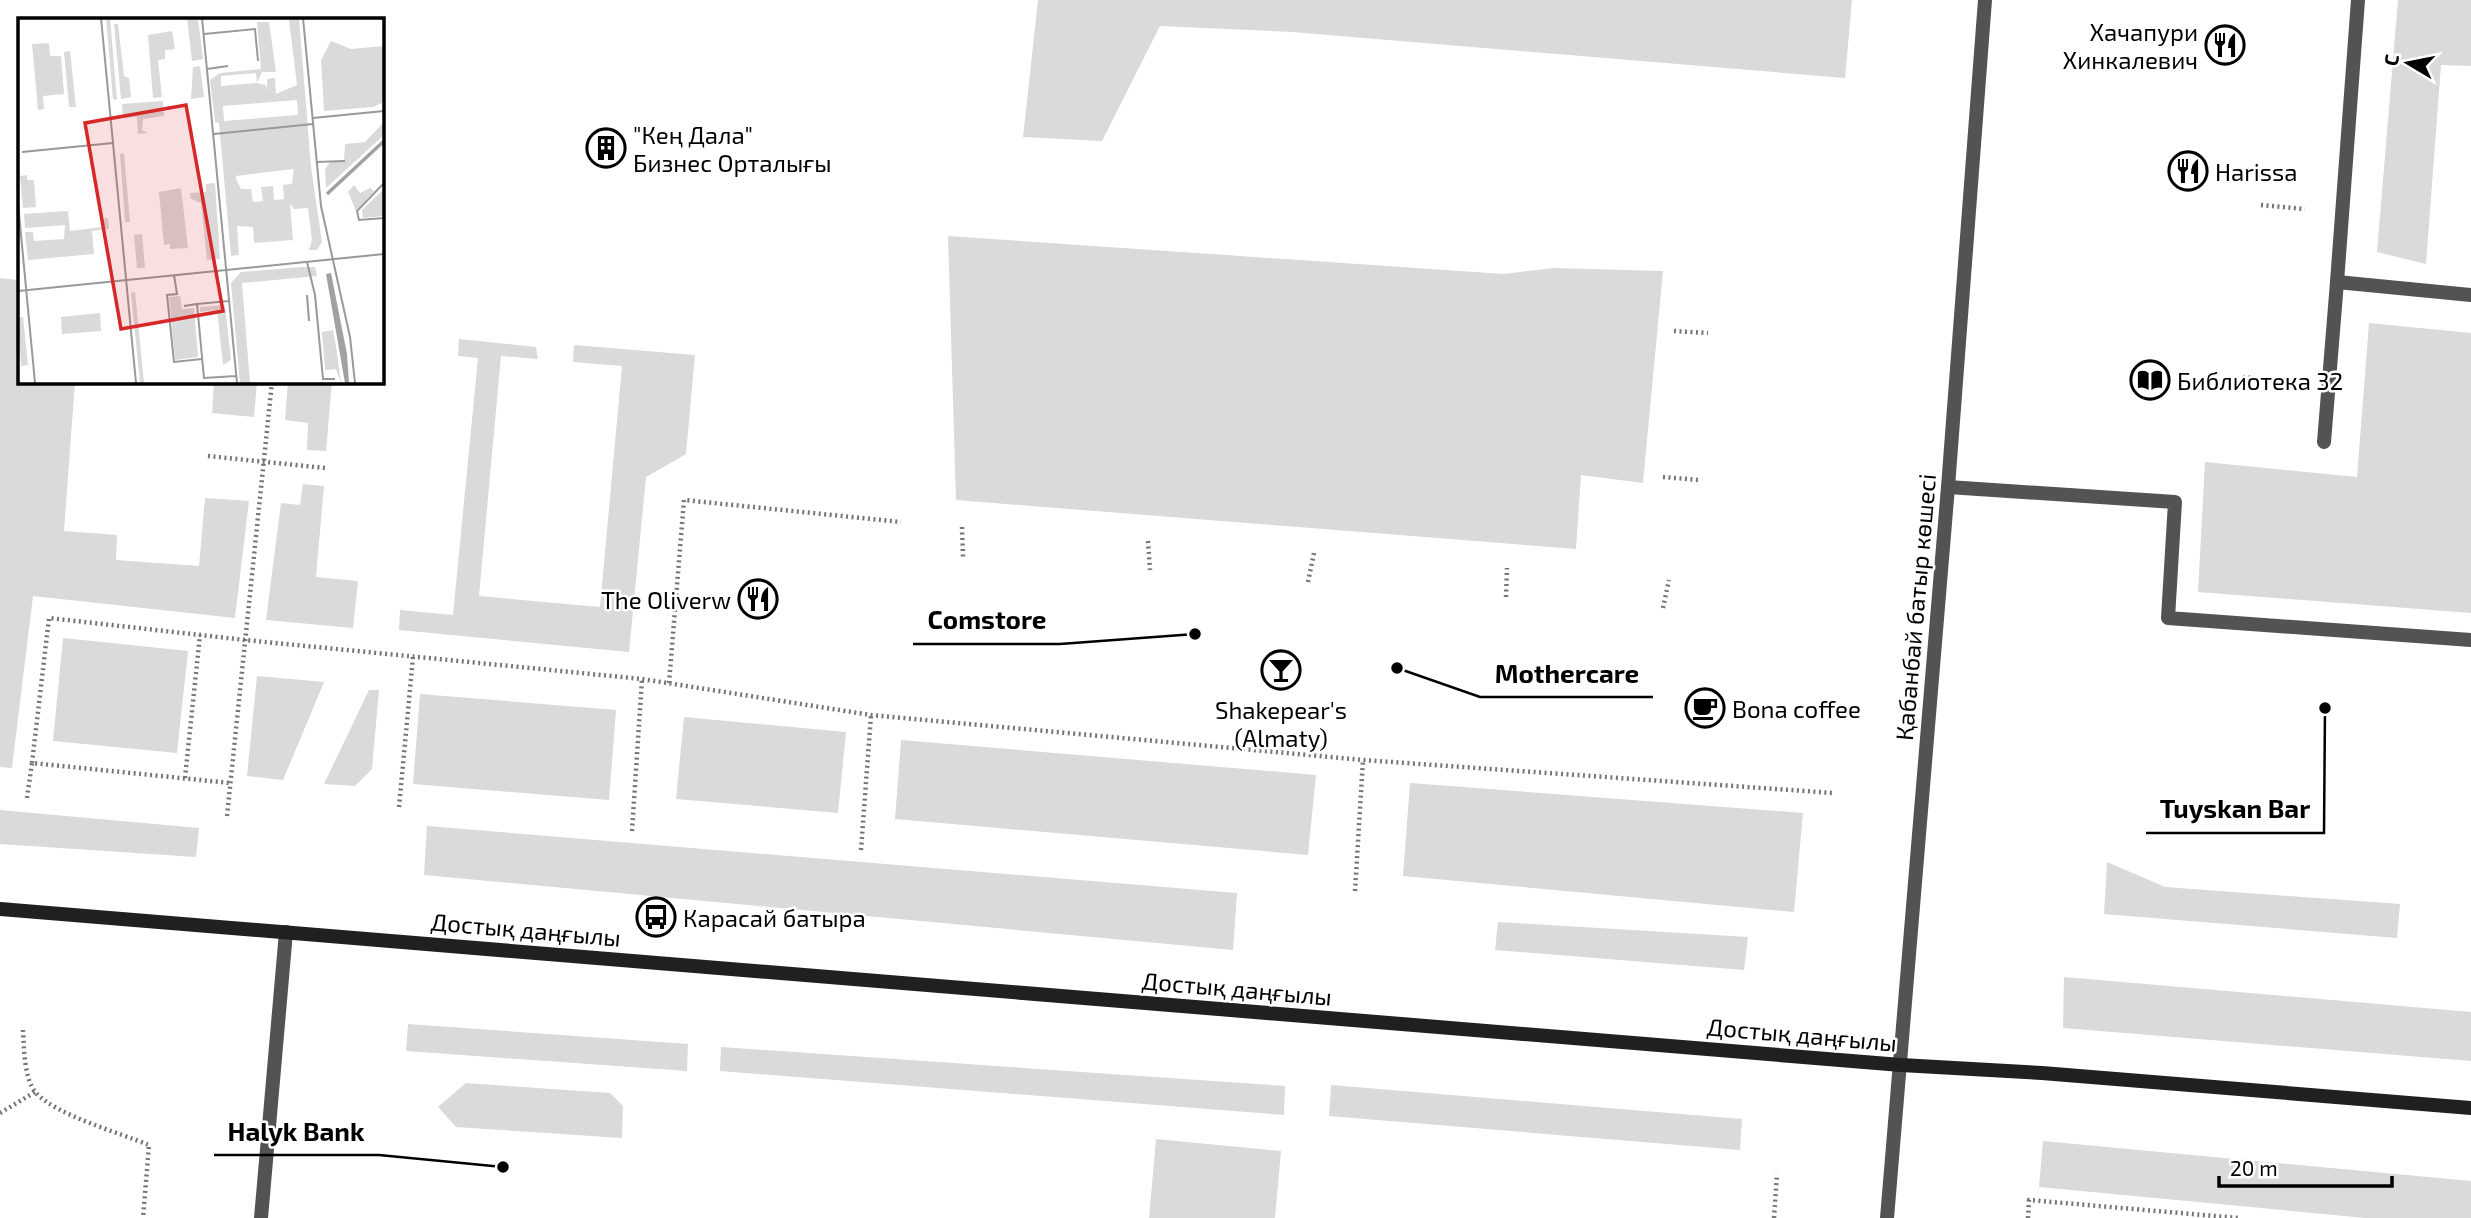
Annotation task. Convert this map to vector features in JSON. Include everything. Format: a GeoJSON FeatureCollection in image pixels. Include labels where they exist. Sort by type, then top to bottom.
{"type":"FeatureCollection","features":[{"type":"Feature","properties":{"kind":"main road","name":"Достық даңғылы"},"geometry":{"type":"LineString","coordinates":[[0,909],[1901,1065],[2042,1073],[2471,1108]]}},
{"type":"Feature","properties":{"kind":"street","name":"Қабанбай батыр көшесі"},"geometry":{"type":"LineString","coordinates":[[1887,1218],[1985,0]]}},
{"type":"Feature","properties":{"kind":"street"},"geometry":{"type":"LineString","coordinates":[[2325,443],[2358,0]]}},
{"type":"Feature","properties":{"kind":"street"},"geometry":{"type":"LineString","coordinates":[[2337,282],[2471,295]]}},
{"type":"Feature","properties":{"kind":"street"},"geometry":{"type":"LineString","coordinates":[[1948,486],[2175,502],[2168,618],[2471,640]]}},
{"type":"Feature","properties":{"kind":"street"},"geometry":{"type":"LineString","coordinates":[[261,1218],[286,932]]}},
{"type":"Feature","properties":{"kind":"path"},"geometry":{"type":"LineString","coordinates":[[1674,331],[1708,333]]}},
{"type":"Feature","properties":{"kind":"path"},"geometry":{"type":"LineString","coordinates":[[2244,377],[2329,386]]}},
{"type":"Feature","properties":{"kind":"path"},"geometry":{"type":"LineString","coordinates":[[227,816],[272,383]]}},
{"type":"Feature","properties":{"kind":"path"},"geometry":{"type":"LineString","coordinates":[[208,456],[325,468]]}},
{"type":"Feature","properties":{"kind":"path"},"geometry":{"type":"LineString","coordinates":[[1664,477],[1699,480]]}},
{"type":"Feature","properties":{"kind":"path"},"geometry":{"type":"LineString","coordinates":[[669,683],[684,500],[901,522]]}},
{"type":"Feature","properties":{"kind":"path"},"geometry":{"type":"LineString","coordinates":[[962,527],[963,556]]}},
{"type":"Feature","properties":{"kind":"path"},"geometry":{"type":"LineString","coordinates":[[1148,541],[1150,570]]}},
{"type":"Feature","properties":{"kind":"path"},"geometry":{"type":"LineString","coordinates":[[1308,582],[1314,554]]}},
{"type":"Feature","properties":{"kind":"path"},"geometry":{"type":"LineString","coordinates":[[1506,597],[1507,568]]}},
{"type":"Feature","properties":{"kind":"path"},"geometry":{"type":"LineString","coordinates":[[1663,608],[1669,580]]}},
{"type":"Feature","properties":{"kind":"path"},"geometry":{"type":"LineString","coordinates":[[27,798],[49,618],[642,679],[871,716],[1363,760],[1833,793]]}},
{"type":"Feature","properties":{"kind":"path"},"geometry":{"type":"LineString","coordinates":[[185,778],[200,635]]}},
{"type":"Feature","properties":{"kind":"path"},"geometry":{"type":"LineString","coordinates":[[399,807],[413,657]]}},
{"type":"Feature","properties":{"kind":"path"},"geometry":{"type":"LineString","coordinates":[[632,831],[642,679]]}},
{"type":"Feature","properties":{"kind":"path"},"geometry":{"type":"LineString","coordinates":[[861,850],[871,716]]}},
{"type":"Feature","properties":{"kind":"path"},"geometry":{"type":"LineString","coordinates":[[1355,891],[1363,760]]}},
{"type":"Feature","properties":{"kind":"path"},"geometry":{"type":"LineString","coordinates":[[32,763],[230,783]]}},
{"type":"Feature","properties":{"kind":"path"},"geometry":{"type":"LineString","coordinates":[[23,1030],[26,1066],[35,1092],[56,1108],[149,1144],[143,1218]]}},
{"type":"Feature","properties":{"kind":"path"},"geometry":{"type":"LineString","coordinates":[[0,1114],[35,1092]]}},
{"type":"Feature","properties":{"kind":"path"},"geometry":{"type":"LineString","coordinates":[[1774,1218],[1777,1174]]}},
{"type":"Feature","properties":{"kind":"path"},"geometry":{"type":"LineString","coordinates":[[2028,1218],[2029,1200],[2238,1218]]}},
{"type":"Feature","properties":{"kind":"shaded area"},"geometry":{"type":"Polygon","coordinates":[[[1038,0],[1852,0],[1845,78],[1292,32],[1160,26],[1102,141],[1023,137],[1038,0]]]}},
{"type":"Feature","properties":{"kind":"shaded area"},"geometry":{"type":"Polygon","coordinates":[[[2398,0],[2471,0],[2471,66],[2441,65],[2426,264],[2377,252],[2398,0]]]}},
{"type":"Feature","properties":{"kind":"shaded area"},"geometry":{"type":"Polygon","coordinates":[[[948,236],[1504,274],[1554,268],[1663,271],[1643,483],[1581,475],[1576,549],[956,500],[948,236]]]}},
{"type":"Feature","properties":{"kind":"shaded area"},"geometry":{"type":"Polygon","coordinates":[[[0,278],[18,280],[18,383],[75,383],[64,531],[117,535],[116,560],[199,566],[205,498],[249,501],[235,618],[33,596],[12,768],[0,767],[0,278]]]}},
{"type":"Feature","properties":{"kind":"shaded area"},"geometry":{"type":"Polygon","coordinates":[[[2369,323],[2471,333],[2471,613],[2198,592],[2205,462],[2357,477],[2369,323]]]}},
{"type":"Feature","properties":{"kind":"shaded area"},"geometry":{"type":"Polygon","coordinates":[[[459,339],[536,347],[538,359],[501,356],[479,596],[600,607],[622,366],[573,362],[574,345],[695,355],[686,454],[646,477],[629,652],[399,630],[400,610],[453,615],[478,358],[458,356],[459,339]]]}},
{"type":"Feature","properties":{"kind":"shaded area"},"geometry":{"type":"Polygon","coordinates":[[[214,383],[257,383],[254,417],[212,413],[214,383]]]}},
{"type":"Feature","properties":{"kind":"shaded area"},"geometry":{"type":"Polygon","coordinates":[[[288,383],[332,383],[326,451],[307,450],[308,423],[285,420],[288,383]]]}},
{"type":"Feature","properties":{"kind":"shaded area"},"geometry":{"type":"Polygon","coordinates":[[[303,484],[324,486],[316,577],[358,581],[353,628],[266,620],[281,503],[300,505],[303,484]]]}},
{"type":"Feature","properties":{"kind":"shaded area"},"geometry":{"type":"Polygon","coordinates":[[[63,638],[188,651],[177,753],[53,741],[63,638]]]}},
{"type":"Feature","properties":{"kind":"shaded area"},"geometry":{"type":"Polygon","coordinates":[[[257,676],[324,682],[283,780],[247,776],[257,676]]]}},
{"type":"Feature","properties":{"kind":"shaded area"},"geometry":{"type":"Polygon","coordinates":[[[369,690],[379,690],[372,769],[355,786],[324,784],[369,690]]]}},
{"type":"Feature","properties":{"kind":"shaded area"},"geometry":{"type":"Polygon","coordinates":[[[420,694],[616,710],[609,800],[413,784],[420,694]]]}},
{"type":"Feature","properties":{"kind":"shaded area"},"geometry":{"type":"Polygon","coordinates":[[[684,717],[846,732],[838,813],[676,799],[684,717]]]}},
{"type":"Feature","properties":{"kind":"shaded area"},"geometry":{"type":"Polygon","coordinates":[[[901,740],[1316,775],[1308,855],[895,819],[901,740]]]}},
{"type":"Feature","properties":{"kind":"shaded area"},"geometry":{"type":"Polygon","coordinates":[[[1410,783],[1803,813],[1794,912],[1403,876],[1410,783]]]}},
{"type":"Feature","properties":{"kind":"shaded area"},"geometry":{"type":"Polygon","coordinates":[[[0,810],[199,828],[196,857],[0,844],[0,810]]]}},
{"type":"Feature","properties":{"kind":"shaded area"},"geometry":{"type":"Polygon","coordinates":[[[427,826],[1237,893],[1233,950],[424,875],[427,826]]]}},
{"type":"Feature","properties":{"kind":"shaded area"},"geometry":{"type":"Polygon","coordinates":[[[2107,862],[2165,887],[2400,904],[2397,938],[2104,914],[2107,862]]]}},
{"type":"Feature","properties":{"kind":"shaded area"},"geometry":{"type":"Polygon","coordinates":[[[1498,922],[1748,937],[1744,970],[1495,950],[1498,922]]]}},
{"type":"Feature","properties":{"kind":"shaded area"},"geometry":{"type":"Polygon","coordinates":[[[2064,977],[2471,1012],[2471,1061],[2063,1028],[2064,977]]]}},
{"type":"Feature","properties":{"kind":"shaded area"},"geometry":{"type":"Polygon","coordinates":[[[408,1024],[688,1044],[687,1071],[406,1051],[408,1024]]]}},
{"type":"Feature","properties":{"kind":"shaded area"},"geometry":{"type":"Polygon","coordinates":[[[721,1047],[1285,1086],[1284,1115],[720,1071],[721,1047]]]}},
{"type":"Feature","properties":{"kind":"shaded area"},"geometry":{"type":"Polygon","coordinates":[[[466,1083],[610,1093],[623,1106],[622,1138],[456,1127],[438,1107],[466,1083]]]}},
{"type":"Feature","properties":{"kind":"shaded area"},"geometry":{"type":"Polygon","coordinates":[[[1331,1085],[1742,1119],[1740,1150],[1329,1116],[1331,1085]]]}},
{"type":"Feature","properties":{"kind":"shaded area"},"geometry":{"type":"Polygon","coordinates":[[[1156,1139],[1281,1151],[1275,1218],[1149,1218],[1156,1139]]]}},
{"type":"Feature","properties":{"kind":"shaded area"},"geometry":{"type":"Polygon","coordinates":[[[2043,1141],[2471,1181],[2471,1218],[2366,1218],[2039,1187],[2043,1141]]]}},
{"type":"Feature","properties":{"kind":"place","name":"Хачапури Хинкалевич"},"geometry":{"type":"Point","coordinates":[2225,45]}},
{"type":"Feature","properties":{"kind":"place","name":"\"Кең Дала\" Бизнес Орталығы"},"geometry":{"type":"Point","coordinates":[606,148]}},
{"type":"Feature","properties":{"kind":"place","name":"Harissa"},"geometry":{"type":"Point","coordinates":[2188,171]}},
{"type":"Feature","properties":{"kind":"place","name":"Библиотека 32"},"geometry":{"type":"Point","coordinates":[2150,380]}},
{"type":"Feature","properties":{"kind":"place","name":"The Oliverw"},"geometry":{"type":"Point","coordinates":[758,599]}},
{"type":"Feature","properties":{"kind":"place","name":"Comstore"},"geometry":{"type":"Point","coordinates":[1195,634]}},
{"type":"Feature","properties":{"kind":"place","name":"Mothercare"},"geometry":{"type":"Point","coordinates":[1397,668]}},
{"type":"Feature","properties":{"kind":"place","name":"Shakepear's (Almaty)"},"geometry":{"type":"Point","coordinates":[1281,670]}},
{"type":"Feature","properties":{"kind":"place","name":"Bona coffee"},"geometry":{"type":"Point","coordinates":[1705,708]}},
{"type":"Feature","properties":{"kind":"place","name":"Tuyskan Bar"},"geometry":{"type":"Point","coordinates":[2325,708]}},
{"type":"Feature","properties":{"kind":"place","name":"Карасай батыра"},"geometry":{"type":"Point","coordinates":[656,917]}},
{"type":"Feature","properties":{"kind":"place","name":"Halyk Bank"},"geometry":{"type":"Point","coordinates":[503,1167]}}]}
